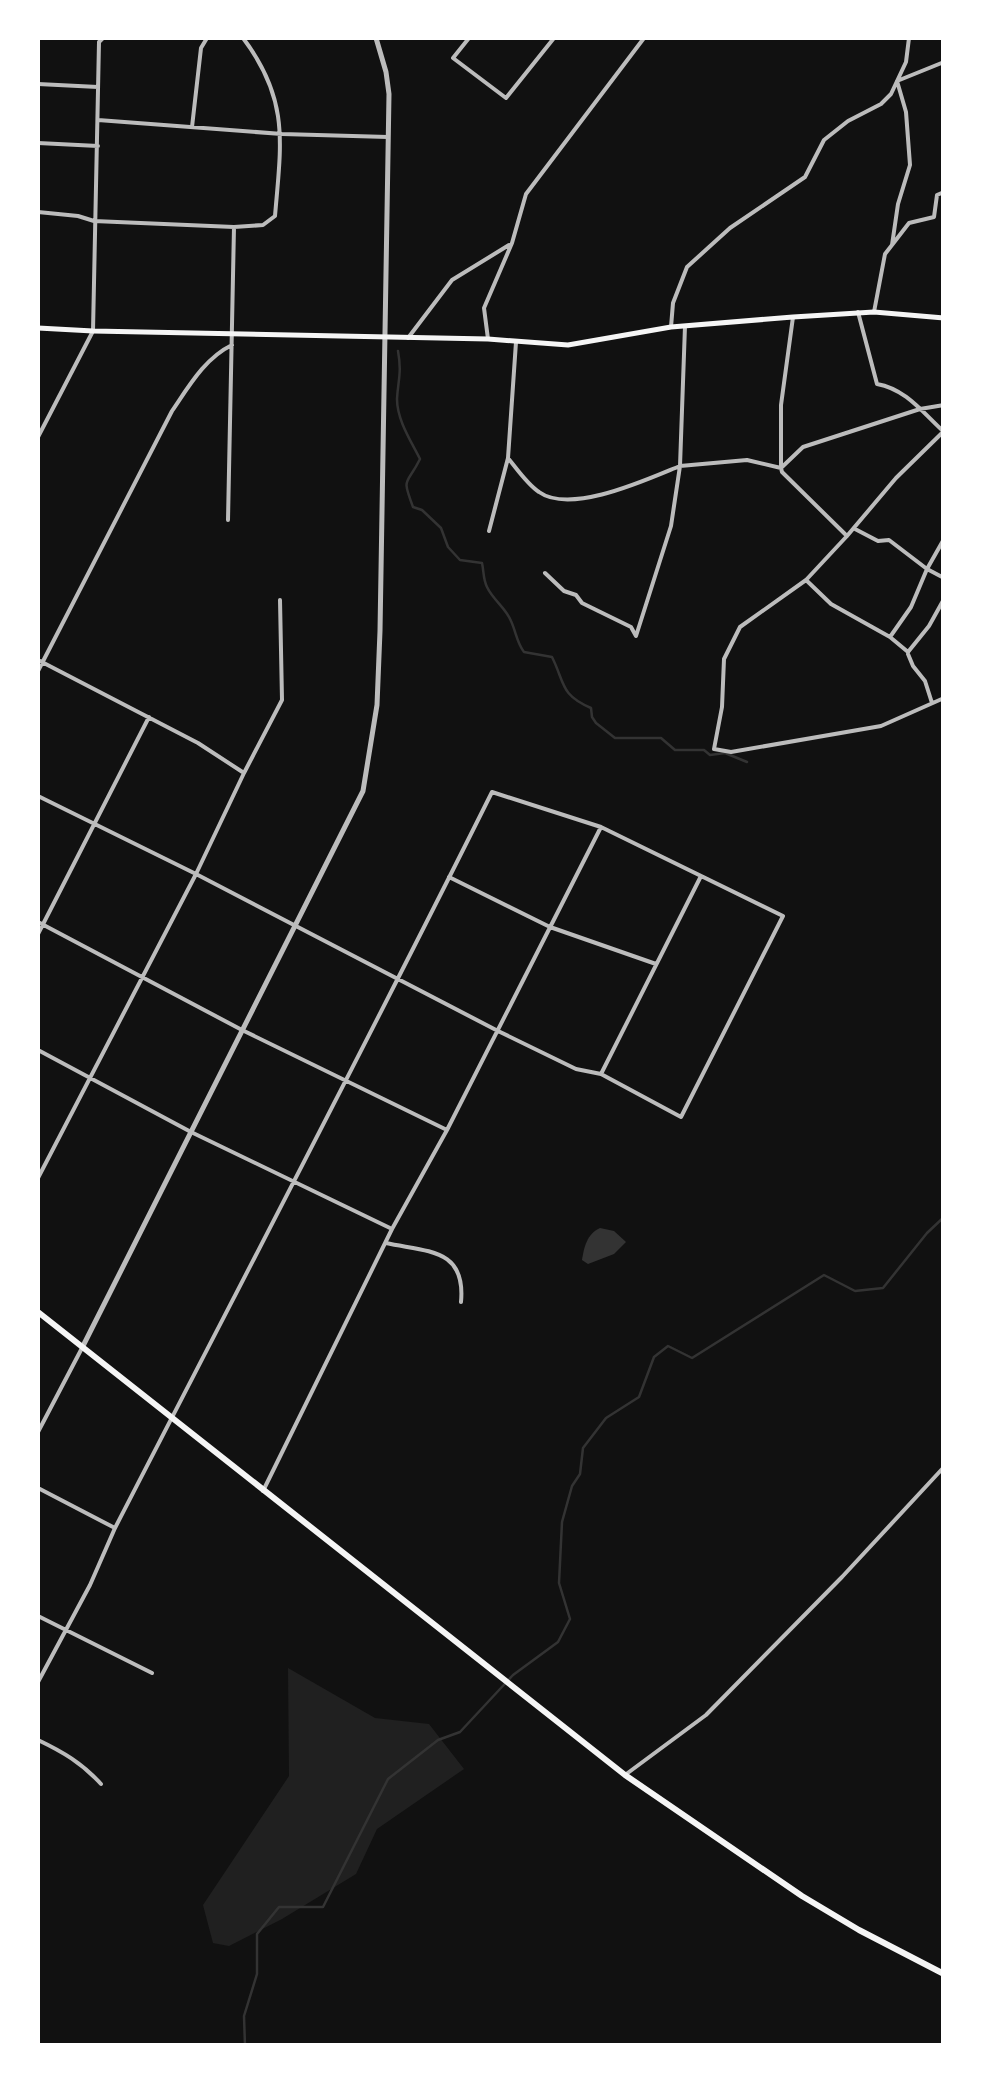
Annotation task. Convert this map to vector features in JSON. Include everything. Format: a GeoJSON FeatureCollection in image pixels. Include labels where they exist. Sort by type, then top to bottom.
{"type":"FeatureCollection","features":[{"type":"Feature","properties":{"kind":"highway"},"geometry":{"type":"LineString","coordinates":[[38,1312],[625,1775],[802,1896],[944,1974]]}},
{"type":"Feature","properties":{"kind":"main road"},"geometry":{"type":"LineString","coordinates":[[38,328],[488,339],[568,345],[671,327],[858,312],[944,318]]}},
{"type":"Feature","properties":{"kind":"street"},"geometry":{"type":"LineString","coordinates":[[38,437],[93,331],[101,40],[93,38]]}},
{"type":"Feature","properties":{"kind":"street"},"geometry":{"type":"LineString","coordinates":[[192,127],[201,48],[206,38]]}},
{"type":"Feature","properties":{"kind":"street"},"geometry":{"type":"LineString","coordinates":[[38,212],[94,221],[264,225],[274,216],[282,134],[272,87],[243,38]]}},
{"type":"Feature","properties":{"kind":"street"},"geometry":{"type":"LineString","coordinates":[[38,1432],[363,791],[377,705],[382,538],[389,94],[379,38]]}},
{"type":"Feature","properties":{"kind":"street"},"geometry":{"type":"LineString","coordinates":[[469,38],[453,58],[506,98],[554,38]]}},
{"type":"Feature","properties":{"kind":"street"},"geometry":{"type":"LineString","coordinates":[[671,327],[674,303],[687,267],[730,228],[804,177],[824,140],[848,121],[881,104],[906,62],[909,38]]}},
{"type":"Feature","properties":{"kind":"street"},"geometry":{"type":"LineString","coordinates":[[488,339],[484,308],[512,243],[526,194],[640,39]]}},
{"type":"Feature","properties":{"kind":"street"},"geometry":{"type":"LineString","coordinates":[[897,81],[944,62]]}},
{"type":"Feature","properties":{"kind":"street"},"geometry":{"type":"LineString","coordinates":[[892,245],[898,204],[910,165],[906,112],[897,81]]}},
{"type":"Feature","properties":{"kind":"street"},"geometry":{"type":"LineString","coordinates":[[38,84],[99,87]]}},
{"type":"Feature","properties":{"kind":"street"},"geometry":{"type":"LineString","coordinates":[[98,120],[282,134],[389,137]]}},
{"type":"Feature","properties":{"kind":"street"},"geometry":{"type":"LineString","coordinates":[[38,143],[98,146]]}},
{"type":"Feature","properties":{"kind":"street"},"geometry":{"type":"LineString","coordinates":[[874,312],[885,254],[909,223],[934,216],[938,196],[944,192]]}},
{"type":"Feature","properties":{"kind":"street"},"geometry":{"type":"LineString","coordinates":[[228,520],[234,227]]}},
{"type":"Feature","properties":{"kind":"street"},"geometry":{"type":"LineString","coordinates":[[408,338],[452,280],[512,243]]}},
{"type":"Feature","properties":{"kind":"street"},"geometry":{"type":"LineString","coordinates":[[858,312],[877,384],[904,394],[943,432],[896,478],[806,580],[740,627],[724,659],[722,707],[714,748],[731,752],[881,726],[944,698]]}},
{"type":"Feature","properties":{"kind":"street"},"geometry":{"type":"LineString","coordinates":[[792,317],[781,405],[782,472],[848,536]]}},
{"type":"Feature","properties":{"kind":"street"},"geometry":{"type":"LineString","coordinates":[[545,573],[564,591],[576,595],[582,604],[631,627],[636,636],[671,526],[680,466],[685,326]]}},
{"type":"Feature","properties":{"kind":"street"},"geometry":{"type":"LineString","coordinates":[[489,531],[508,458],[516,342]]}},
{"type":"Feature","properties":{"kind":"street"},"geometry":{"type":"LineString","coordinates":[[38,671],[172,411],[215,355],[232,345]]}},
{"type":"Feature","properties":{"kind":"street"},"geometry":{"type":"LineString","coordinates":[[781,468],[803,447],[944,405]]}},
{"type":"Feature","properties":{"kind":"street"},"geometry":{"type":"LineString","coordinates":[[508,458],[540,494],[565,502],[627,488],[680,466],[748,460],[781,468]]}},
{"type":"Feature","properties":{"kind":"street"},"geometry":{"type":"LineString","coordinates":[[855,529],[878,541],[890,540],[944,578]]}},
{"type":"Feature","properties":{"kind":"street"},"geometry":{"type":"LineString","coordinates":[[890,637],[911,607],[926,569],[944,539]]}},
{"type":"Feature","properties":{"kind":"street"},"geometry":{"type":"LineString","coordinates":[[806,580],[831,604],[890,637],[908,652],[925,681],[932,703]]}},
{"type":"Feature","properties":{"kind":"street"},"geometry":{"type":"LineString","coordinates":[[908,652],[929,626],[944,598]]}},
{"type":"Feature","properties":{"kind":"street"},"geometry":{"type":"LineString","coordinates":[[38,1178],[282,700],[280,600]]}},
{"type":"Feature","properties":{"kind":"street"},"geometry":{"type":"LineString","coordinates":[[40,662],[198,743],[244,773]]}},
{"type":"Feature","properties":{"kind":"street"},"geometry":{"type":"LineString","coordinates":[[38,934],[40,923],[149,717]]}},
{"type":"Feature","properties":{"kind":"street"},"geometry":{"type":"LineString","coordinates":[[38,796],[196,874],[294,926],[398,977],[576,1070],[601,1074],[681,1118],[783,916],[601,827],[492,792],[398,977],[346,1082],[174,1418],[115,1528],[90,1586],[38,1682]]}},
{"type":"Feature","properties":{"kind":"street"},"geometry":{"type":"LineString","coordinates":[[262,1491],[392,1229],[447,1130],[601,827]]}},
{"type":"Feature","properties":{"kind":"street"},"geometry":{"type":"LineString","coordinates":[[449,876],[550,927],[656,964]]}},
{"type":"Feature","properties":{"kind":"street"},"geometry":{"type":"LineString","coordinates":[[601,1074],[700,878]]}},
{"type":"Feature","properties":{"kind":"street"},"geometry":{"type":"LineString","coordinates":[[40,923],[242,1030],[447,1130]]}},
{"type":"Feature","properties":{"kind":"street"},"geometry":{"type":"LineString","coordinates":[[38,1050],[191,1132],[392,1229]]}},
{"type":"Feature","properties":{"kind":"street"},"geometry":{"type":"LineString","coordinates":[[386,1242],[437,1254],[452,1262],[461,1278],[461,1302]]}},
{"type":"Feature","properties":{"kind":"street"},"geometry":{"type":"LineString","coordinates":[[625,1775],[706,1715],[944,1467]]}},
{"type":"Feature","properties":{"kind":"street"},"geometry":{"type":"LineString","coordinates":[[38,1488],[115,1528]]}},
{"type":"Feature","properties":{"kind":"street"},"geometry":{"type":"LineString","coordinates":[[38,1616],[152,1673]]}},
{"type":"Feature","properties":{"kind":"street"},"geometry":{"type":"LineString","coordinates":[[38,1740],[86,1767],[100,1784]]}},
{"type":"Feature","properties":{"kind":"shaded area"},"geometry":{"type":"Polygon","coordinates":[[[600,1228],[614,1231],[626,1242],[614,1254],[588,1264],[582,1260],[585,1246],[600,1228]]]}},
{"type":"Feature","properties":{"kind":"shaded area"},"geometry":{"type":"Polygon","coordinates":[[[288,1668],[375,1718],[429,1724],[464,1769],[377,1829],[356,1874],[229,1946],[213,1943],[203,1905],[289,1776],[288,1668]]]}},
{"type":"Feature","properties":{"kind":"waterway"},"geometry":{"type":"LineString","coordinates":[[398,351],[399,415],[420,459],[407,485],[413,507],[441,528],[448,547],[460,560],[482,563],[487,587],[509,616],[524,652],[552,657],[568,693],[591,708],[596,723],[615,738],[661,738],[675,750],[725,753],[747,762]]}},
{"type":"Feature","properties":{"kind":"waterway"},"geometry":{"type":"LineString","coordinates":[[245,2046],[244,2016],[257,1974],[257,1934],[279,1907],[323,1907],[388,1779],[438,1740],[460,1732],[513,1675],[558,1642],[570,1619],[559,1583],[562,1522],[572,1486],[580,1474],[583,1448],[606,1418],[639,1397],[654,1357],[668,1346],[692,1358],[824,1275],[855,1291],[883,1288],[944,1217]]}}]}
